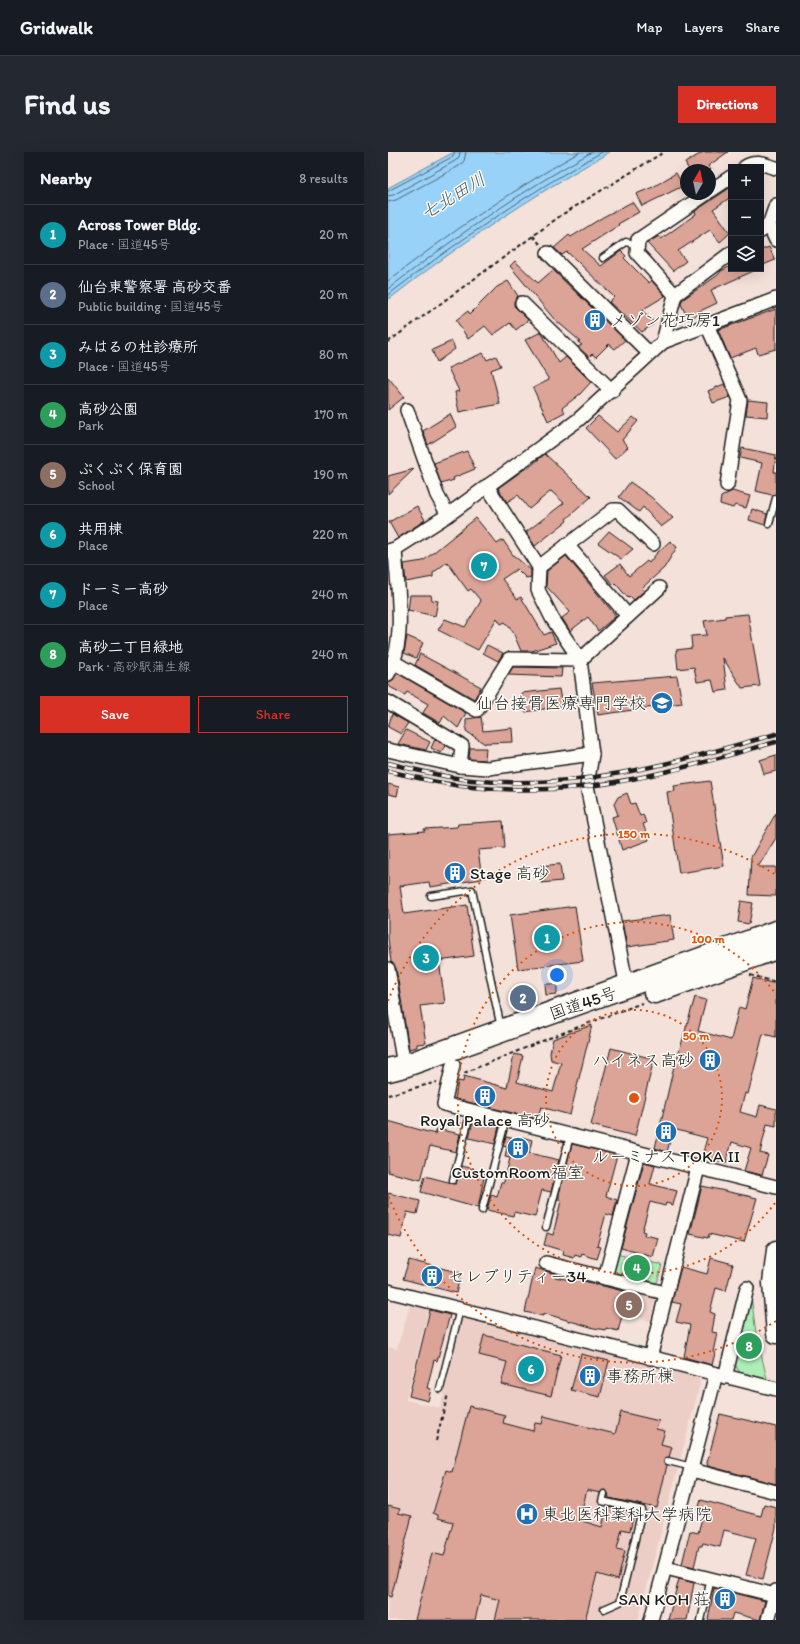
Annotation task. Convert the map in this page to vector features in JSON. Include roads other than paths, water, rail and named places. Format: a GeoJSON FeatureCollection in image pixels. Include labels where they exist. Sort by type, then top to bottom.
{"type":"FeatureCollection","features":[{"type":"Feature","properties":{"kind":"highway","name":"国道45号"},"geometry":{"type":"LineString","coordinates":[[396,1068],[627,987],[776,932]]}},
{"type":"Feature","properties":{"kind":"highway","name":"国道45号"},"geometry":{"type":"LineString","coordinates":[[388,1084],[451,1072],[776,948]]}},
{"type":"Feature","properties":{"kind":"street"},"geometry":{"type":"LineString","coordinates":[[750,164],[761,163],[776,168]]}},
{"type":"Feature","properties":{"kind":"street"},"geometry":{"type":"LineString","coordinates":[[716,187],[728,179]]}},
{"type":"Feature","properties":{"kind":"street"},"geometry":{"type":"LineString","coordinates":[[675,295],[637,253],[638,240],[697,200]]}},
{"type":"Feature","properties":{"kind":"street"},"geometry":{"type":"LineString","coordinates":[[776,206],[765,228],[776,240]]}},
{"type":"Feature","properties":{"kind":"street"},"geometry":{"type":"LineString","coordinates":[[548,253],[649,353]]}},
{"type":"Feature","properties":{"kind":"street"},"geometry":{"type":"LineString","coordinates":[[663,342],[675,295],[728,255]]}},
{"type":"Feature","properties":{"kind":"street"},"geometry":{"type":"LineString","coordinates":[[659,588],[580,660],[509,659],[478,710],[391,669],[399,626],[392,550],[448,515],[578,420],[612,391],[649,353],[663,342],[776,298]]}},
{"type":"Feature","properties":{"kind":"street"},"geometry":{"type":"LineString","coordinates":[[522,303],[612,391]]}},
{"type":"Feature","properties":{"kind":"street"},"geometry":{"type":"LineString","coordinates":[[707,325],[740,400],[727,485]]}},
{"type":"Feature","properties":{"kind":"street"},"geometry":{"type":"LineString","coordinates":[[407,410],[437,495],[448,515]]}},
{"type":"Feature","properties":{"kind":"street"},"geometry":{"type":"LineString","coordinates":[[487,486],[539,567],[538,590],[552,618],[580,660],[592,754],[587,786],[627,987]]}},
{"type":"Feature","properties":{"kind":"street"},"geometry":{"type":"LineString","coordinates":[[539,567],[613,510],[618,510],[653,544]]}},
{"type":"Feature","properties":{"kind":"street"},"geometry":{"type":"LineString","coordinates":[[567,545],[628,616]]}},
{"type":"Feature","properties":{"kind":"street"},"geometry":{"type":"LineString","coordinates":[[388,702],[462,746],[460,766]]}},
{"type":"Feature","properties":{"kind":"street"},"geometry":{"type":"LineString","coordinates":[[388,750],[460,766],[488,768],[592,754]]}},
{"type":"Feature","properties":{"kind":"street"},"geometry":{"type":"LineString","coordinates":[[388,969],[396,1068]]}},
{"type":"Feature","properties":{"kind":"street"},"geometry":{"type":"LineString","coordinates":[[451,1072],[444,1104],[776,1187]]}},
{"type":"Feature","properties":{"kind":"street"},"geometry":{"type":"LineString","coordinates":[[605,1278],[638,1153]]}},
{"type":"Feature","properties":{"kind":"street"},"geometry":{"type":"LineString","coordinates":[[650,1358],[665,1293],[698,1168]]}},
{"type":"Feature","properties":{"kind":"street"},"geometry":{"type":"LineString","coordinates":[[776,1250],[772,1283],[776,1334]]}},
{"type":"Feature","properties":{"kind":"street"},"geometry":{"type":"LineString","coordinates":[[546,1263],[665,1293]]}},
{"type":"Feature","properties":{"kind":"street"},"geometry":{"type":"LineString","coordinates":[[652,1620],[692,1468],[747,1288]]}},
{"type":"Feature","properties":{"kind":"street"},"geometry":{"type":"LineString","coordinates":[[388,1291],[776,1389]]}},
{"type":"Feature","properties":{"kind":"street"},"geometry":{"type":"LineString","coordinates":[[692,1468],[776,1492]]}},
{"type":"Feature","properties":{"kind":"street"},"geometry":{"type":"LineString","coordinates":[[666,1568],[775,1593],[768,1620]]}},
{"type":"Feature","properties":{"kind":"lane"},"geometry":{"type":"LineString","coordinates":[[603,258],[626,242],[638,245]]}},
{"type":"Feature","properties":{"kind":"lane"},"geometry":{"type":"LineString","coordinates":[[769,524],[776,498]]}},
{"type":"Feature","properties":{"kind":"lane"},"geometry":{"type":"LineString","coordinates":[[431,896],[472,890],[502,1031]]}},
{"type":"Feature","properties":{"kind":"lane"},"geometry":{"type":"LineString","coordinates":[[453,1180],[471,1111]]}},
{"type":"Feature","properties":{"kind":"lane"},"geometry":{"type":"LineString","coordinates":[[482,1210],[506,1119]]}},
{"type":"Feature","properties":{"kind":"lane"},"geometry":{"type":"LineString","coordinates":[[546,1227],[570,1136]]}},
{"type":"Feature","properties":{"kind":"lane"},"geometry":{"type":"LineString","coordinates":[[440,1389],[460,1309]]}},
{"type":"Feature","properties":{"kind":"lane"},"geometry":{"type":"LineString","coordinates":[[668,1461],[692,1468]]}},
{"type":"Feature","properties":{"kind":"lane"},"geometry":{"type":"LineString","coordinates":[[604,1494],[602,1501],[642,1510],[620,1602],[604,1609]]}},
{"type":"Feature","properties":{"kind":"lane"},"geometry":{"type":"LineString","coordinates":[[701,1620],[711,1579]]}},
{"type":"Feature","properties":{"kind":"water","name":"七北田川"},"geometry":{"type":"Polygon","coordinates":[[[454,152],[610,152],[552,186],[496,222],[441,260],[388,300],[388,188],[454,152]]]}},
{"type":"Feature","properties":{"kind":"railway"},"geometry":{"type":"LineString","coordinates":[[388,763],[461,779],[511,782],[550,782],[626,772],[701,755],[776,734]]}},
{"type":"Feature","properties":{"kind":"railway"},"geometry":{"type":"LineString","coordinates":[[388,771],[440,783],[491,789],[532,790],[572,788],[612,783],[686,767],[776,742]]}},
{"type":"Feature","properties":{"kind":"place","name":"メゾン花巧房1"},"geometry":{"type":"Point","coordinates":[595,320]}},
{"type":"Feature","properties":{"kind":"place","name":"ドーミー高砂"},"geometry":{"type":"Point","coordinates":[484,566]}},
{"type":"Feature","properties":{"kind":"place","name":"仙台接骨医療専門学校"},"geometry":{"type":"Point","coordinates":[662,703]}},
{"type":"Feature","properties":{"kind":"place","name":"Stage 高砂"},"geometry":{"type":"Point","coordinates":[455,873]}},
{"type":"Feature","properties":{"kind":"place","name":"Across Tower Bldg."},"geometry":{"type":"Point","coordinates":[547,938]}},
{"type":"Feature","properties":{"kind":"place","name":"みはるの杜診療所"},"geometry":{"type":"Point","coordinates":[426,958]}},
{"type":"Feature","properties":{"kind":"place","name":"仙台東警察署 高砂交番"},"geometry":{"type":"Point","coordinates":[523,998]}},
{"type":"Feature","properties":{"kind":"place","name":"ハイネス高砂"},"geometry":{"type":"Point","coordinates":[710,1060]}},
{"type":"Feature","properties":{"kind":"place","name":"Royal Palace 高砂"},"geometry":{"type":"Point","coordinates":[485,1096]}},
{"type":"Feature","properties":{"kind":"place","name":"ルーミナス TOKA II"},"geometry":{"type":"Point","coordinates":[666,1132]}},
{"type":"Feature","properties":{"kind":"place","name":"CustomRoom福室"},"geometry":{"type":"Point","coordinates":[518,1148]}},
{"type":"Feature","properties":{"kind":"place","name":"高砂公園"},"geometry":{"type":"Point","coordinates":[637,1268]}},
{"type":"Feature","properties":{"kind":"place","name":"セレブリティー34"},"geometry":{"type":"Point","coordinates":[432,1276]}},
{"type":"Feature","properties":{"kind":"place","name":"ぷくぷく保育園"},"geometry":{"type":"Point","coordinates":[629,1305]}},
{"type":"Feature","properties":{"kind":"place","name":"高砂二丁目緑地"},"geometry":{"type":"Point","coordinates":[749,1346]}},
{"type":"Feature","properties":{"kind":"place","name":"共用棟"},"geometry":{"type":"Point","coordinates":[531,1369]}},
{"type":"Feature","properties":{"kind":"place","name":"事務所棟"},"geometry":{"type":"Point","coordinates":[590,1376]}},
{"type":"Feature","properties":{"kind":"place","name":"東北医科薬科大学病院"},"geometry":{"type":"Point","coordinates":[527,1514]}},
{"type":"Feature","properties":{"kind":"place","name":"SAN KOH 荘"},"geometry":{"type":"Point","coordinates":[725,1599]}}]}
